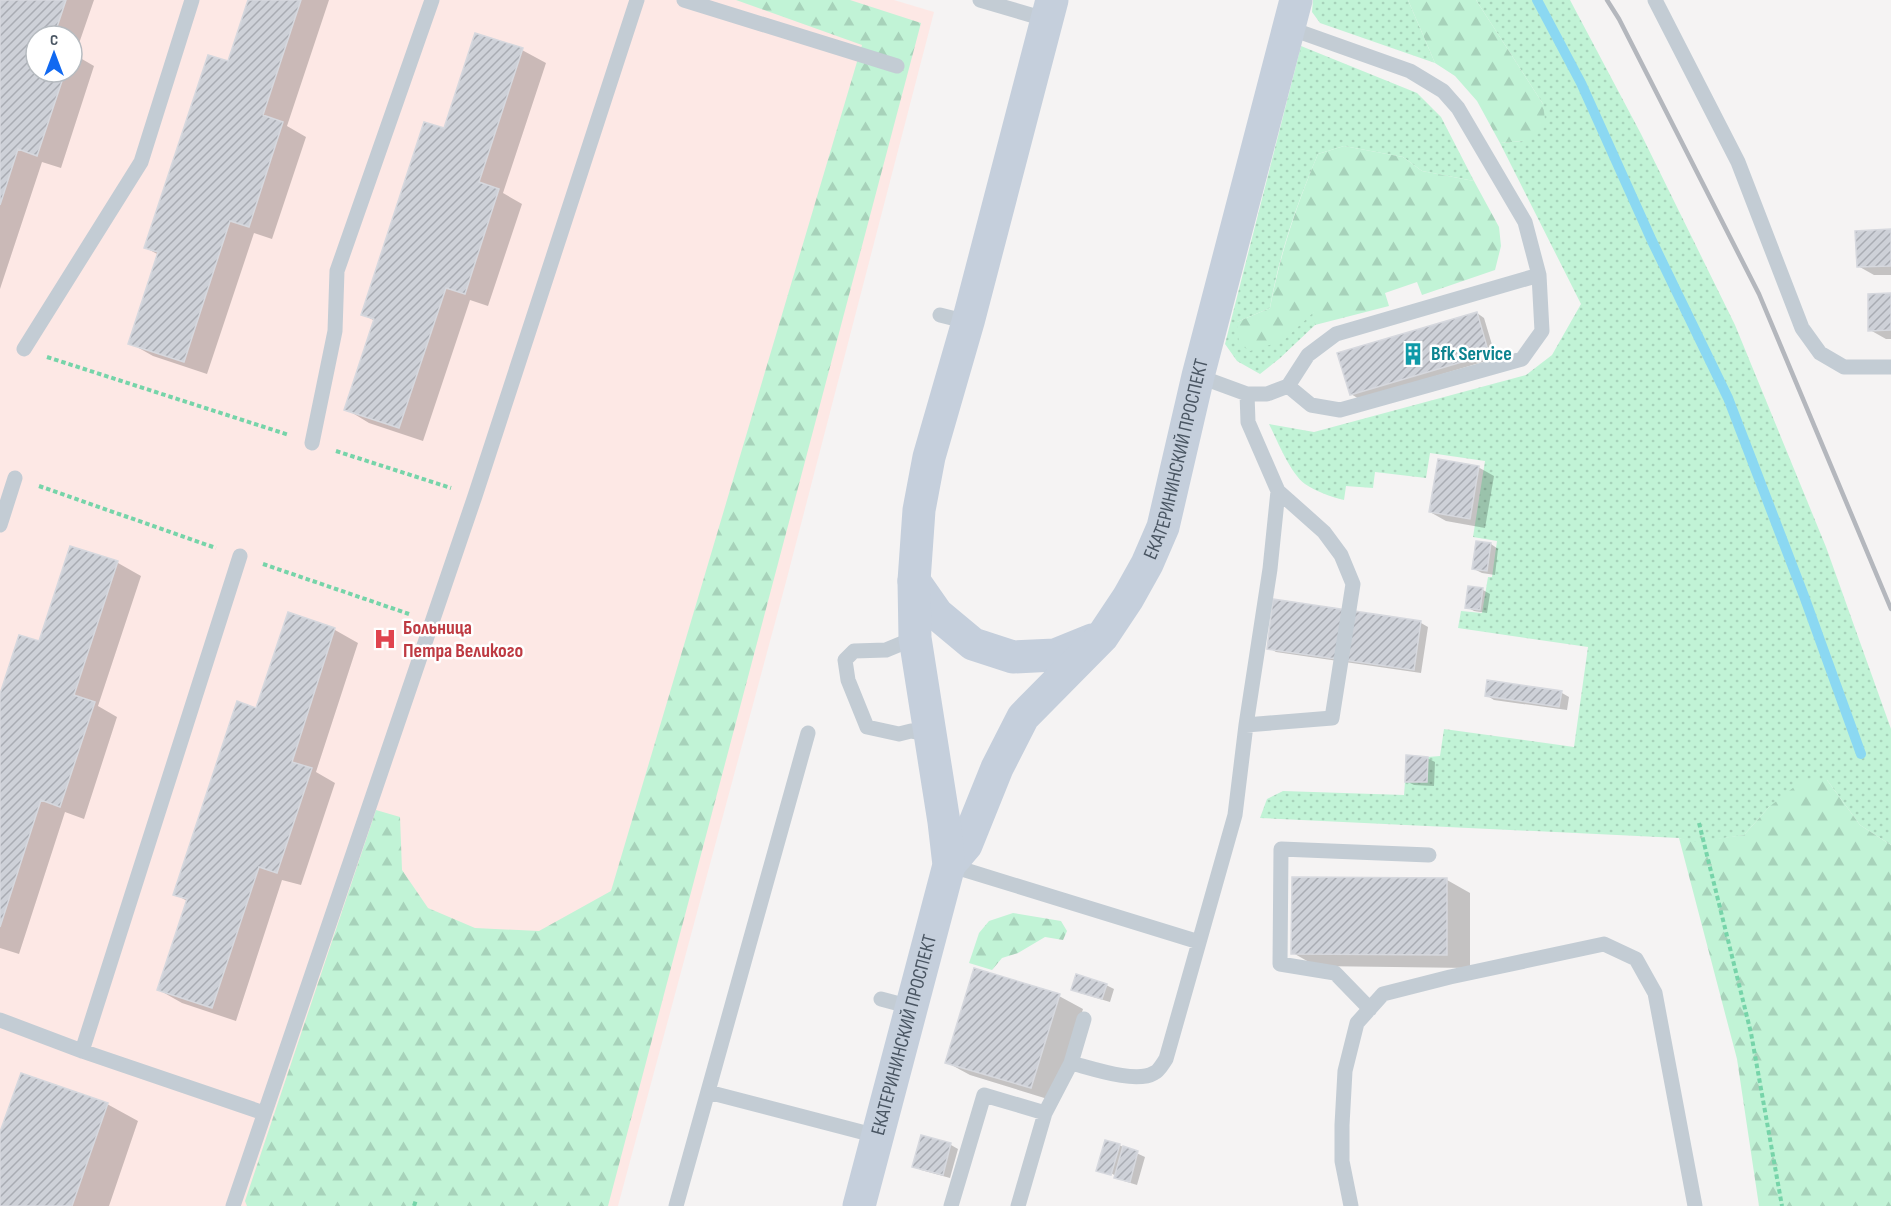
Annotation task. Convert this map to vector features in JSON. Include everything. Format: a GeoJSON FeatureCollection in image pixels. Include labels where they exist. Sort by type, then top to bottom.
{"type":"FeatureCollection","features":[{"type":"Feature","properties":{"kind":"street","name":"ЕКАТЕРИНИНСКИЙ ПРОСПЕКТ"},"geometry":{"type":"LineString","coordinates":[[949,865],[915,638],[914,581],[919,510],[954,319],[1050,10]]}},
{"type":"Feature","properties":{"kind":"street","name":"ЕКАТЕРИНИНСКИЙ ПРОСПЕКТ"},"geometry":{"type":"LineString","coordinates":[[859,1206],[877,1136],[896,1003],[949,865],[966,845],[997,768],[1023,717],[1102,637],[1142,573],[1163,526],[1198,376],[1293,14]]}},
{"type":"Feature","properties":{"kind":"street"},"geometry":{"type":"LineString","coordinates":[[914,581],[937,614],[973,644],[1013,657],[1055,655],[1102,637]]}},
{"type":"Feature","properties":{"kind":"lane"},"geometry":{"type":"LineString","coordinates":[[24,349],[141,162],[192,0]]}},
{"type":"Feature","properties":{"kind":"lane"},"geometry":{"type":"LineString","coordinates":[[312,443],[335,331],[337,271],[432,0]]}},
{"type":"Feature","properties":{"kind":"lane"},"geometry":{"type":"LineString","coordinates":[[233,1206],[475,496],[637,0]]}},
{"type":"Feature","properties":{"kind":"lane"},"geometry":{"type":"LineString","coordinates":[[684,0],[897,66]]}},
{"type":"Feature","properties":{"kind":"lane"},"geometry":{"type":"LineString","coordinates":[[981,0],[1050,10]]}},
{"type":"Feature","properties":{"kind":"lane"},"geometry":{"type":"LineString","coordinates":[[1654,0],[1738,162],[1802,328],[1820,353],[1844,367],[1891,367]]}},
{"type":"Feature","properties":{"kind":"lane"},"geometry":{"type":"LineString","coordinates":[[1288,386],[1311,405],[1340,410],[1522,359],[1542,331],[1539,275],[1525,222],[1458,108],[1443,90],[1410,71],[1293,14]]}},
{"type":"Feature","properties":{"kind":"lane"},"geometry":{"type":"LineString","coordinates":[[1198,376],[1247,394],[1267,394],[1288,386],[1308,355],[1336,334],[1539,275]]}},
{"type":"Feature","properties":{"kind":"lane"},"geometry":{"type":"LineString","coordinates":[[1246,725],[1332,718],[1353,584],[1341,555],[1324,532],[1278,491],[1248,422],[1247,394]]}},
{"type":"Feature","properties":{"kind":"lane"},"geometry":{"type":"LineString","coordinates":[[0,525],[15,478]]}},
{"type":"Feature","properties":{"kind":"lane"},"geometry":{"type":"LineString","coordinates":[[1071,1063],[1140,1077],[1155,1073],[1166,1059],[1235,815],[1246,725],[1270,570],[1278,491]]}},
{"type":"Feature","properties":{"kind":"lane"},"geometry":{"type":"LineString","coordinates":[[82,1051],[240,556]]}},
{"type":"Feature","properties":{"kind":"lane"},"geometry":{"type":"LineString","coordinates":[[915,638],[886,650],[854,651],[845,660],[848,680],[867,727],[899,734],[911,731],[930,734]]}},
{"type":"Feature","properties":{"kind":"lane"},"geometry":{"type":"LineString","coordinates":[[676,1206],[808,733]]}},
{"type":"Feature","properties":{"kind":"lane"},"geometry":{"type":"LineString","coordinates":[[1370,1009],[1335,973],[1280,964],[1281,849],[1429,855]]}},
{"type":"Feature","properties":{"kind":"lane"},"geometry":{"type":"LineString","coordinates":[[949,865],[1198,942]]}},
{"type":"Feature","properties":{"kind":"lane"},"geometry":{"type":"LineString","coordinates":[[1351,1206],[1342,1161],[1345,1071],[1358,1023],[1383,994],[1604,944],[1636,959],[1655,993],[1695,1206]]}},
{"type":"Feature","properties":{"kind":"lane"},"geometry":{"type":"LineString","coordinates":[[1018,1206],[1046,1113],[1071,1063],[1084,1019]]}},
{"type":"Feature","properties":{"kind":"lane"},"geometry":{"type":"LineString","coordinates":[[0,1020],[82,1051],[264,1113]]}},
{"type":"Feature","properties":{"kind":"lane"},"geometry":{"type":"LineString","coordinates":[[708,1092],[877,1136]]}},
{"type":"Feature","properties":{"kind":"lane"},"geometry":{"type":"LineString","coordinates":[[951,1206],[984,1095],[1046,1113]]}},
{"type":"Feature","properties":{"kind":"path"},"geometry":{"type":"LineString","coordinates":[[24,349],[475,496]]}},
{"type":"Feature","properties":{"kind":"path"},"geometry":{"type":"LineString","coordinates":[[1699,823],[1751,1033],[1782,1206]]}},
{"type":"Feature","properties":{"kind":"path"},"geometry":{"type":"LineString","coordinates":[[414,1206],[416,1200]]}},
{"type":"Feature","properties":{"kind":"shaded area","name":"Больница Петра Великого"},"geometry":{"type":"Polygon","coordinates":[[[0,0],[894,0],[934,12],[787,578],[618,1206],[0,1206],[0,0]]]}},
{"type":"Feature","properties":{"kind":"green space"},"geometry":{"type":"Polygon","coordinates":[[[736,0],[850,0],[921,23],[608,1206],[247,1206],[245,1201],[376,810],[400,817],[402,870],[428,908],[475,928],[539,931],[611,891],[862,45],[736,0]]]}},
{"type":"Feature","properties":{"kind":"green space"},"geometry":{"type":"Polygon","coordinates":[[[1313,0],[1408,0],[1435,63],[1320,23],[1312,12],[1313,0]]]}},
{"type":"Feature","properties":{"kind":"green space"},"geometry":{"type":"Polygon","coordinates":[[[1408,0],[1476,0],[1543,104],[1545,120],[1539,133],[1523,141],[1500,143],[1477,101],[1455,76],[1435,63],[1408,0]]]}},
{"type":"Feature","properties":{"kind":"green space"},"geometry":{"type":"Polygon","coordinates":[[[1476,0],[1570,0],[1641,134],[1735,325],[1826,547],[1891,729],[1891,845],[1860,825],[1827,780],[1769,807],[1744,835],[1693,843],[1679,838],[1260,818],[1267,799],[1283,791],[1404,795],[1405,782],[1427,782],[1428,757],[1440,756],[1444,729],[1574,747],[1588,647],[1458,628],[1461,611],[1482,613],[1488,577],[1492,577],[1497,541],[1473,537],[1485,461],[1430,453],[1426,478],[1375,472],[1373,488],[1346,486],[1344,500],[1318,491],[1299,479],[1284,456],[1269,424],[1314,432],[1526,375],[1552,355],[1581,304],[1500,143],[1523,141],[1543,104],[1476,0]]]}},
{"type":"Feature","properties":{"kind":"green space"},"geometry":{"type":"Polygon","coordinates":[[[1301,46],[1417,93],[1441,117],[1474,181],[1422,171],[1403,157],[1344,146],[1318,154],[1278,268],[1270,308],[1237,322],[1315,312],[1315,325],[1260,374],[1237,361],[1225,344],[1301,46]]]}},
{"type":"Feature","properties":{"kind":"green space"},"geometry":{"type":"Polygon","coordinates":[[[1344,146],[1403,157],[1422,171],[1474,181],[1499,227],[1501,246],[1495,270],[1422,295],[1417,282],[1385,293],[1389,306],[1315,325],[1314,312],[1283,341],[1250,351],[1239,344],[1237,322],[1270,308],[1290,230],[1318,154],[1344,146]]]}},
{"type":"Feature","properties":{"kind":"green space"},"geometry":{"type":"Polygon","coordinates":[[[1804,779],[1827,780],[1860,825],[1891,845],[1891,1206],[1759,1206],[1737,1059],[1679,838],[1693,842],[1744,835],[1769,807],[1804,779]]]}},
{"type":"Feature","properties":{"kind":"green space"},"geometry":{"type":"Polygon","coordinates":[[[1013,913],[1061,921],[1067,931],[1063,940],[1045,937],[1018,953],[1002,958],[992,970],[969,963],[979,933],[989,921],[1013,913]]]}},
{"type":"Feature","properties":{"kind":"building"},"geometry":{"type":"Polygon","coordinates":[[[0,0],[66,0],[58,24],[24,24],[24,84],[61,84],[37,156],[18,149],[0,205],[0,0]]]}},
{"type":"Feature","properties":{"kind":"building"},"geometry":{"type":"Polygon","coordinates":[[[248,0],[301,0],[263,115],[283,122],[249,227],[230,221],[184,362],[128,344],[158,252],[144,248],[208,55],[228,61],[248,0]]]}},
{"type":"Feature","properties":{"kind":"building"},"geometry":{"type":"Polygon","coordinates":[[[475,33],[523,48],[479,182],[499,189],[465,294],[446,288],[399,428],[344,410],[374,319],[361,315],[424,122],[444,128],[475,33]]]}},
{"type":"Feature","properties":{"kind":"building"},"geometry":{"type":"Polygon","coordinates":[[[1891,229],[1891,266],[1857,267],[1855,231],[1891,229]]]}},
{"type":"Feature","properties":{"kind":"building"},"geometry":{"type":"Polygon","coordinates":[[[1891,293],[1891,330],[1868,331],[1868,294],[1891,293]]]}},
{"type":"Feature","properties":{"kind":"building","name":"Bfk Service"},"geometry":{"type":"Polygon","coordinates":[[[1477,312],[1489,354],[1350,395],[1337,353],[1477,312]]]}},
{"type":"Feature","properties":{"kind":"building"},"geometry":{"type":"Polygon","coordinates":[[[1438,459],[1479,466],[1470,519],[1429,512],[1438,459]]]}},
{"type":"Feature","properties":{"kind":"building"},"geometry":{"type":"Polygon","coordinates":[[[1476,541],[1491,543],[1487,571],[1472,569],[1476,541]]]}},
{"type":"Feature","properties":{"kind":"building"},"geometry":{"type":"Polygon","coordinates":[[[70,546],[118,561],[74,695],[95,702],[60,807],[41,800],[0,927],[0,694],[19,635],[39,641],[70,546]]]}},
{"type":"Feature","properties":{"kind":"building"},"geometry":{"type":"Polygon","coordinates":[[[1468,586],[1483,588],[1480,610],[1465,608],[1468,586]]]}},
{"type":"Feature","properties":{"kind":"building"},"geometry":{"type":"Polygon","coordinates":[[[1273,599],[1421,621],[1414,670],[1267,649],[1273,599]]]}},
{"type":"Feature","properties":{"kind":"building"},"geometry":{"type":"Polygon","coordinates":[[[288,612],[335,628],[292,762],[312,768],[277,873],[259,867],[212,1008],[157,990],[187,899],[173,895],[237,701],[256,708],[288,612]]]}},
{"type":"Feature","properties":{"kind":"building"},"geometry":{"type":"Polygon","coordinates":[[[1487,680],[1562,691],[1559,707],[1485,696],[1487,680]]]}},
{"type":"Feature","properties":{"kind":"building"},"geometry":{"type":"Polygon","coordinates":[[[1406,755],[1428,757],[1427,782],[1405,782],[1406,755]]]}},
{"type":"Feature","properties":{"kind":"building"},"geometry":{"type":"Polygon","coordinates":[[[1292,877],[1447,878],[1447,955],[1291,954],[1292,877]]]}},
{"type":"Feature","properties":{"kind":"building"},"geometry":{"type":"Polygon","coordinates":[[[974,968],[1060,994],[1031,1088],[945,1063],[974,968]]]}},
{"type":"Feature","properties":{"kind":"building"},"geometry":{"type":"Polygon","coordinates":[[[1076,974],[1107,984],[1102,999],[1071,990],[1076,974]]]}},
{"type":"Feature","properties":{"kind":"building"},"geometry":{"type":"Polygon","coordinates":[[[21,1073],[108,1103],[72,1206],[0,1206],[0,1132],[21,1073]]]}},
{"type":"Feature","properties":{"kind":"building"},"geometry":{"type":"Polygon","coordinates":[[[921,1135],[951,1143],[943,1175],[912,1167],[921,1135]]]}},
{"type":"Feature","properties":{"kind":"building"},"geometry":{"type":"Polygon","coordinates":[[[1105,1140],[1120,1144],[1111,1175],[1096,1171],[1105,1140]]]}},
{"type":"Feature","properties":{"kind":"building"},"geometry":{"type":"Polygon","coordinates":[[[1123,1146],[1138,1151],[1130,1182],[1114,1178],[1123,1146]]]}},
{"type":"Feature","properties":{"kind":"waterway"},"geometry":{"type":"LineString","coordinates":[[1537,0],[1581,83],[1652,241],[1728,398],[1804,596],[1861,754]]}},
{"type":"Feature","properties":{"kind":"railway"},"geometry":{"type":"LineString","coordinates":[[1607,0],[1619,19],[1759,294],[1891,609]]}},
{"type":"Feature","properties":{"kind":"place","name":"Bfk Service"},"geometry":{"type":"Point","coordinates":[1413,354]}},
{"type":"Feature","properties":{"kind":"place","name":"Больница Петра Великого"},"geometry":{"type":"Point","coordinates":[385,639]}}]}
